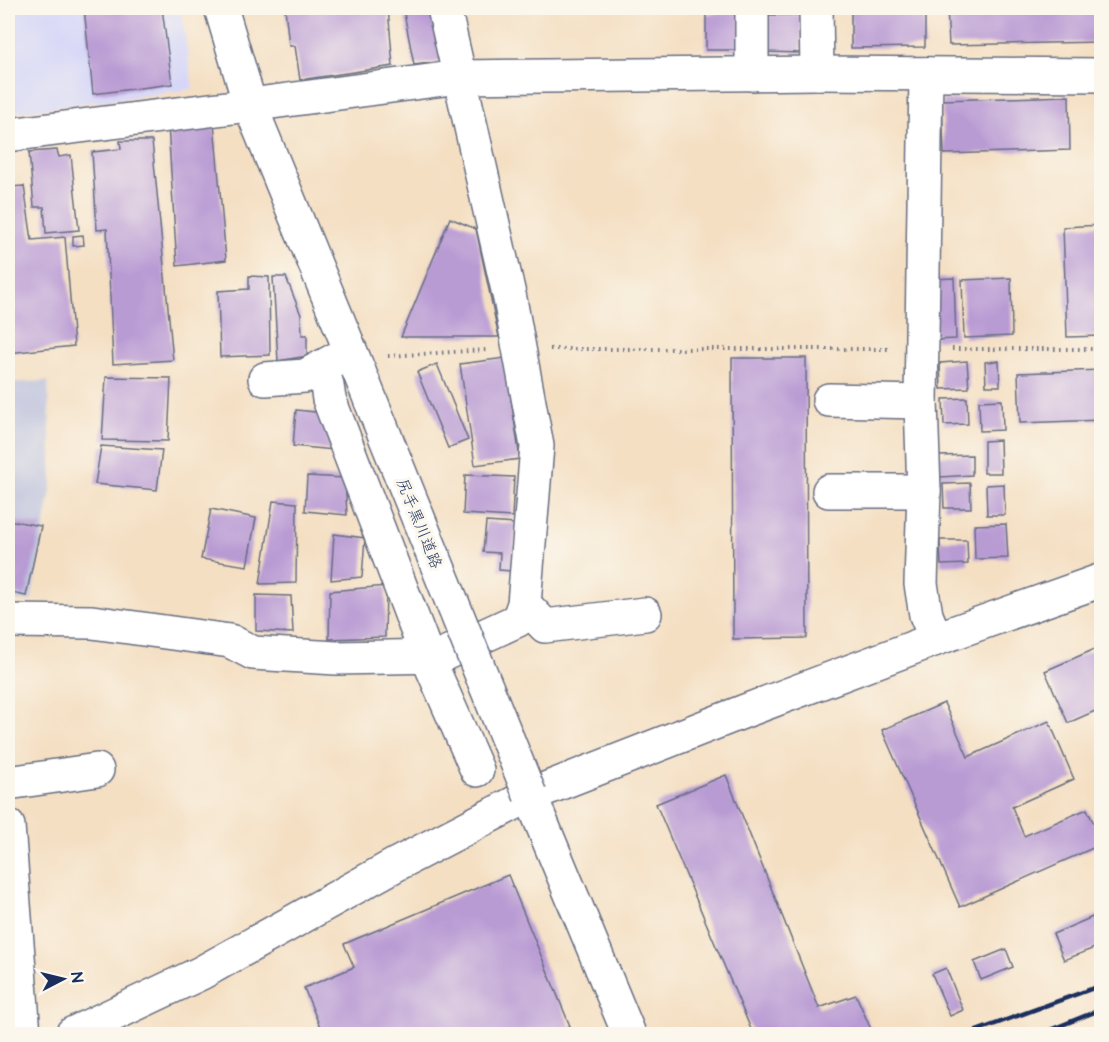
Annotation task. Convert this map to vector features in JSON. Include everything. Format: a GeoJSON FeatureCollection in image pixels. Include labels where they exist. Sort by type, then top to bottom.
{"type":"FeatureCollection","features":[{"type":"Feature","properties":{"kind":"street","name":"尻手黒川道路"},"geometry":{"type":"LineString","coordinates":[[221,8],[250,105],[345,362],[530,795],[629,1035]]}},
{"type":"Feature","properties":{"kind":"street"},"geometry":{"type":"LineString","coordinates":[[8,621],[92,622],[230,641],[253,653],[336,658],[440,656],[518,620],[524,604],[537,446],[510,299],[444,8]]}},
{"type":"Feature","properties":{"kind":"street"},"geometry":{"type":"LineString","coordinates":[[752,8],[752,74]]}},
{"type":"Feature","properties":{"kind":"street"},"geometry":{"type":"LineString","coordinates":[[816,8],[817,73]]}},
{"type":"Feature","properties":{"kind":"street"},"geometry":{"type":"LineString","coordinates":[[8,135],[459,77],[817,73],[1101,75]]}},
{"type":"Feature","properties":{"kind":"street"},"geometry":{"type":"LineString","coordinates":[[926,74],[921,402],[924,491],[921,584],[926,615],[936,639]]}},
{"type":"Feature","properties":{"kind":"street"},"geometry":{"type":"LineString","coordinates":[[265,379],[305,376],[345,362]]}},
{"type":"Feature","properties":{"kind":"street"},"geometry":{"type":"LineString","coordinates":[[345,362],[329,399],[427,656],[477,770]]}},
{"type":"Feature","properties":{"kind":"street"},"geometry":{"type":"LineString","coordinates":[[829,400],[921,402]]}},
{"type":"Feature","properties":{"kind":"street"},"geometry":{"type":"LineString","coordinates":[[829,491],[924,491]]}},
{"type":"Feature","properties":{"kind":"street"},"geometry":{"type":"LineString","coordinates":[[72,1035],[201,973],[396,865],[530,795],[936,639],[1101,580]]}},
{"type":"Feature","properties":{"kind":"street"},"geometry":{"type":"LineString","coordinates":[[524,604],[545,626],[645,614]]}},
{"type":"Feature","properties":{"kind":"street"},"geometry":{"type":"LineString","coordinates":[[8,783],[98,770]]}},
{"type":"Feature","properties":{"kind":"street"},"geometry":{"type":"LineString","coordinates":[[8,826],[24,1035]]}},
{"type":"Feature","properties":{"kind":"path"},"geometry":{"type":"LineString","coordinates":[[388,356],[519,349],[1101,349]]}},
{"type":"Feature","properties":{"kind":"shaded area"},"geometry":{"type":"Polygon","coordinates":[[[8,8],[181,8],[193,89],[8,113],[8,8]]]}},
{"type":"Feature","properties":{"kind":"shaded area"},"geometry":{"type":"Polygon","coordinates":[[[48,381],[52,484],[31,601],[8,601],[8,383],[48,381]]]}},
{"type":"Feature","properties":{"kind":"building"},"geometry":{"type":"Polygon","coordinates":[[[84,8],[162,8],[172,84],[93,94],[84,8]]]}},
{"type":"Feature","properties":{"kind":"building"},"geometry":{"type":"Polygon","coordinates":[[[285,8],[388,8],[393,66],[300,80],[295,46],[289,46],[285,8]]]}},
{"type":"Feature","properties":{"kind":"building"},"geometry":{"type":"Polygon","coordinates":[[[403,8],[432,8],[445,61],[414,65],[403,8]]]}},
{"type":"Feature","properties":{"kind":"building"},"geometry":{"type":"Polygon","coordinates":[[[851,8],[925,8],[925,47],[851,48],[851,8]]]}},
{"type":"Feature","properties":{"kind":"building"},"geometry":{"type":"Polygon","coordinates":[[[947,8],[1102,8],[1102,42],[949,45],[947,8]]]}},
{"type":"Feature","properties":{"kind":"building"},"geometry":{"type":"Polygon","coordinates":[[[740,11],[742,50],[706,50],[706,14],[740,11]]]}},
{"type":"Feature","properties":{"kind":"building"},"geometry":{"type":"Polygon","coordinates":[[[768,15],[802,15],[801,53],[766,52],[768,15]]]}},
{"type":"Feature","properties":{"kind":"building"},"geometry":{"type":"Polygon","coordinates":[[[1069,96],[1070,150],[944,154],[942,100],[1069,96]]]}},
{"type":"Feature","properties":{"kind":"building"},"geometry":{"type":"Polygon","coordinates":[[[214,123],[226,260],[177,266],[168,125],[214,123]]]}},
{"type":"Feature","properties":{"kind":"building"},"geometry":{"type":"Polygon","coordinates":[[[120,141],[152,141],[173,360],[113,364],[107,229],[97,230],[92,152],[121,149],[120,141]]]}},
{"type":"Feature","properties":{"kind":"building"},"geometry":{"type":"Polygon","coordinates":[[[57,150],[59,157],[71,155],[79,230],[46,233],[44,207],[34,207],[29,152],[57,150]]]}},
{"type":"Feature","properties":{"kind":"building"},"geometry":{"type":"Polygon","coordinates":[[[24,186],[32,240],[65,237],[74,346],[8,353],[8,187],[24,186]]]}},
{"type":"Feature","properties":{"kind":"building"},"geometry":{"type":"Polygon","coordinates":[[[450,218],[476,229],[499,337],[401,337],[450,218]]]}},
{"type":"Feature","properties":{"kind":"building"},"geometry":{"type":"Polygon","coordinates":[[[1102,225],[1102,336],[1067,337],[1063,227],[1102,225]]]}},
{"type":"Feature","properties":{"kind":"building"},"geometry":{"type":"Polygon","coordinates":[[[83,235],[84,245],[73,246],[73,236],[83,235]]]}},
{"type":"Feature","properties":{"kind":"building"},"geometry":{"type":"Polygon","coordinates":[[[249,276],[269,277],[270,355],[220,357],[218,291],[249,289],[249,276]]]}},
{"type":"Feature","properties":{"kind":"building"},"geometry":{"type":"Polygon","coordinates":[[[273,277],[286,277],[301,315],[302,335],[307,335],[307,356],[278,361],[273,277]]]}},
{"type":"Feature","properties":{"kind":"building"},"geometry":{"type":"Polygon","coordinates":[[[954,278],[956,339],[935,340],[933,279],[954,278]]]}},
{"type":"Feature","properties":{"kind":"building"},"geometry":{"type":"Polygon","coordinates":[[[1011,278],[1012,336],[964,338],[962,280],[1011,278]]]}},
{"type":"Feature","properties":{"kind":"building"},"geometry":{"type":"Polygon","coordinates":[[[505,358],[520,459],[475,465],[460,364],[505,358]]]}},
{"type":"Feature","properties":{"kind":"building"},"geometry":{"type":"Polygon","coordinates":[[[732,358],[806,358],[807,638],[733,639],[732,358]]]}},
{"type":"Feature","properties":{"kind":"building"},"geometry":{"type":"Polygon","coordinates":[[[967,361],[969,388],[941,389],[940,363],[967,361]]]}},
{"type":"Feature","properties":{"kind":"building"},"geometry":{"type":"Polygon","coordinates":[[[999,361],[1000,386],[986,386],[985,362],[999,361]]]}},
{"type":"Feature","properties":{"kind":"building"},"geometry":{"type":"Polygon","coordinates":[[[437,364],[468,440],[448,448],[417,372],[437,364]]]}},
{"type":"Feature","properties":{"kind":"building"},"geometry":{"type":"Polygon","coordinates":[[[1102,370],[1102,420],[1020,423],[1018,373],[1102,370]]]}},
{"type":"Feature","properties":{"kind":"building"},"geometry":{"type":"Polygon","coordinates":[[[106,377],[171,378],[168,441],[102,440],[106,377]]]}},
{"type":"Feature","properties":{"kind":"building"},"geometry":{"type":"Polygon","coordinates":[[[967,398],[968,424],[944,425],[943,399],[967,398]]]}},
{"type":"Feature","properties":{"kind":"building"},"geometry":{"type":"Polygon","coordinates":[[[1002,400],[1003,430],[980,431],[979,401],[1002,400]]]}},
{"type":"Feature","properties":{"kind":"building"},"geometry":{"type":"Polygon","coordinates":[[[296,410],[325,413],[334,450],[293,446],[296,410]]]}},
{"type":"Feature","properties":{"kind":"building"},"geometry":{"type":"Polygon","coordinates":[[[1000,440],[1001,473],[984,473],[984,441],[1000,440]]]}},
{"type":"Feature","properties":{"kind":"building"},"geometry":{"type":"Polygon","coordinates":[[[101,446],[162,450],[157,490],[95,484],[101,446]]]}},
{"type":"Feature","properties":{"kind":"building"},"geometry":{"type":"Polygon","coordinates":[[[972,455],[972,475],[940,477],[939,456],[972,455]]]}},
{"type":"Feature","properties":{"kind":"building"},"geometry":{"type":"Polygon","coordinates":[[[465,475],[514,477],[512,517],[463,514],[465,475]]]}},
{"type":"Feature","properties":{"kind":"building"},"geometry":{"type":"Polygon","coordinates":[[[307,476],[345,478],[347,515],[305,511],[307,476]]]}},
{"type":"Feature","properties":{"kind":"building"},"geometry":{"type":"Polygon","coordinates":[[[970,483],[971,508],[944,508],[943,484],[970,483]]]}},
{"type":"Feature","properties":{"kind":"building"},"geometry":{"type":"Polygon","coordinates":[[[1004,484],[1005,515],[987,515],[986,485],[1004,484]]]}},
{"type":"Feature","properties":{"kind":"building"},"geometry":{"type":"Polygon","coordinates":[[[273,501],[297,503],[296,583],[260,584],[273,501]]]}},
{"type":"Feature","properties":{"kind":"building"},"geometry":{"type":"Polygon","coordinates":[[[211,509],[256,518],[247,566],[201,559],[211,509]]]}},
{"type":"Feature","properties":{"kind":"building"},"geometry":{"type":"Polygon","coordinates":[[[8,520],[41,526],[26,596],[8,592],[8,520]]]}},
{"type":"Feature","properties":{"kind":"building"},"geometry":{"type":"Polygon","coordinates":[[[486,522],[516,524],[512,571],[499,570],[500,553],[483,552],[486,522]]]}},
{"type":"Feature","properties":{"kind":"building"},"geometry":{"type":"Polygon","coordinates":[[[1006,524],[1008,558],[975,559],[974,525],[1006,524]]]}},
{"type":"Feature","properties":{"kind":"building"},"geometry":{"type":"Polygon","coordinates":[[[334,534],[365,538],[362,577],[331,580],[334,534]]]}},
{"type":"Feature","properties":{"kind":"building"},"geometry":{"type":"Polygon","coordinates":[[[940,540],[967,540],[968,564],[941,565],[940,540]]]}},
{"type":"Feature","properties":{"kind":"building"},"geometry":{"type":"Polygon","coordinates":[[[386,586],[385,637],[329,639],[330,591],[386,586]]]}},
{"type":"Feature","properties":{"kind":"building"},"geometry":{"type":"Polygon","coordinates":[[[256,595],[291,596],[293,633],[256,631],[256,595]]]}},
{"type":"Feature","properties":{"kind":"building"},"geometry":{"type":"Polygon","coordinates":[[[1102,646],[1102,708],[1068,723],[1045,671],[1102,646]]]}},
{"type":"Feature","properties":{"kind":"building"},"geometry":{"type":"Polygon","coordinates":[[[944,703],[968,757],[1049,721],[1074,779],[1012,807],[1024,836],[1087,809],[1102,844],[960,907],[882,730],[944,703]]]}},
{"type":"Feature","properties":{"kind":"building"},"geometry":{"type":"Polygon","coordinates":[[[726,775],[819,1008],[856,995],[873,1034],[753,1034],[656,804],[726,775]]]}},
{"type":"Feature","properties":{"kind":"building"},"geometry":{"type":"Polygon","coordinates":[[[508,875],[570,1026],[549,1034],[323,1034],[304,988],[354,967],[344,944],[508,875]]]}},
{"type":"Feature","properties":{"kind":"building"},"geometry":{"type":"Polygon","coordinates":[[[1102,913],[1102,945],[1064,960],[1053,934],[1102,913]]]}},
{"type":"Feature","properties":{"kind":"building"},"geometry":{"type":"Polygon","coordinates":[[[1006,949],[1013,967],[981,980],[974,962],[1006,949]]]}},
{"type":"Feature","properties":{"kind":"building"},"geometry":{"type":"Polygon","coordinates":[[[946,968],[963,1010],[950,1016],[932,974],[946,968]]]}},
{"type":"Feature","properties":{"kind":"railway"},"geometry":{"type":"LineString","coordinates":[[968,1034],[1102,985]]}},
{"type":"Feature","properties":{"kind":"railway"},"geometry":{"type":"LineString","coordinates":[[1040,1034],[1102,1009]]}}]}
